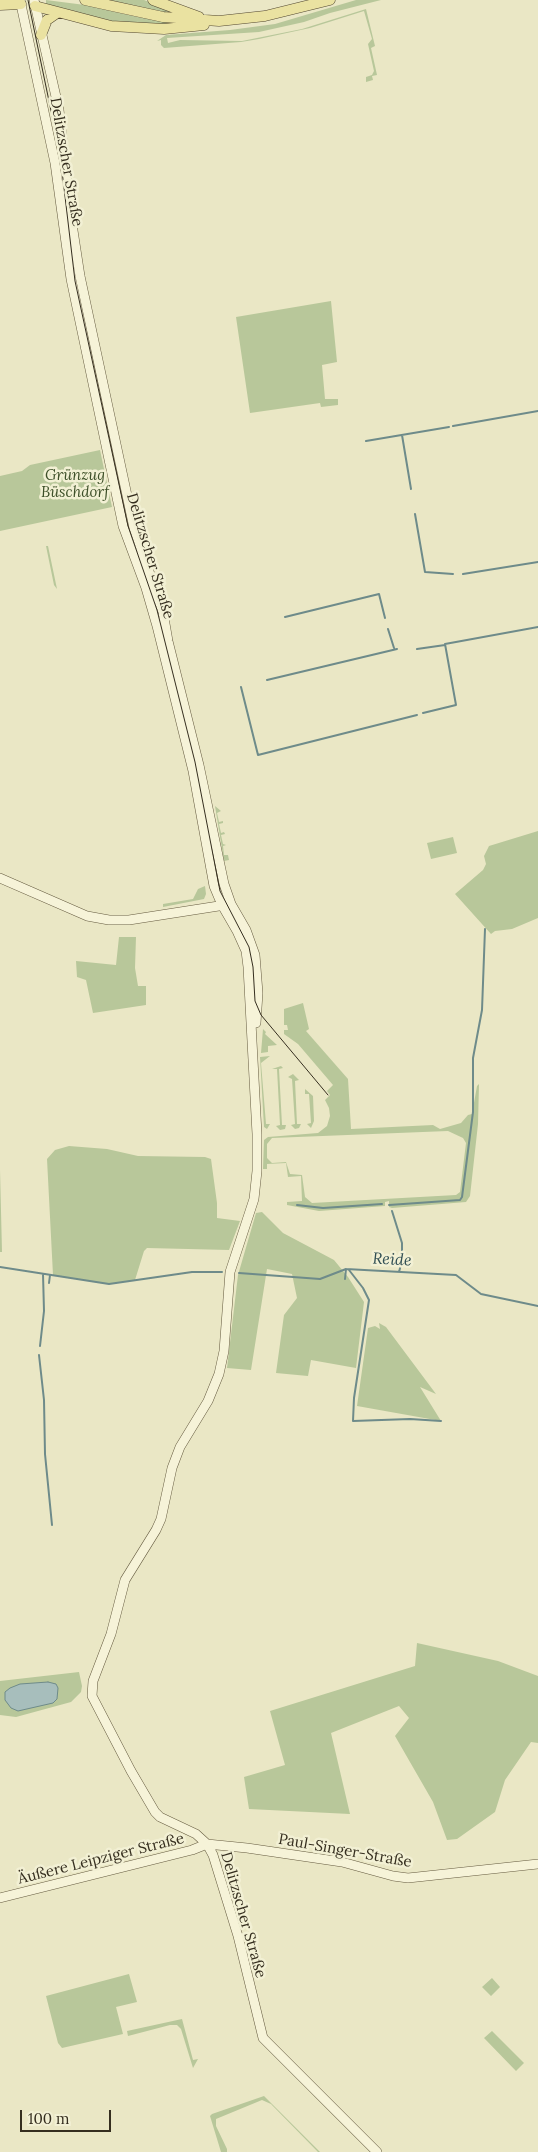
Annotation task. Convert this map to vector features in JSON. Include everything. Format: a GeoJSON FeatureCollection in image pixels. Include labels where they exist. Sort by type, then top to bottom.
{"type":"FeatureCollection","features":[{"type":"Feature","properties":{"kind":"main road"},"geometry":{"type":"LineString","coordinates":[[85,0],[163,17],[219,21]]}},
{"type":"Feature","properties":{"kind":"main road"},"geometry":{"type":"LineString","coordinates":[[153,0],[193,15],[219,21]]}},
{"type":"Feature","properties":{"kind":"main road"},"geometry":{"type":"LineString","coordinates":[[0,5],[20,2],[35,3],[57,13],[111,26],[142,29],[180,29],[219,21],[266,16],[330,0]]}},
{"type":"Feature","properties":{"kind":"main road","name":"Delitzscher Straße"},"geometry":{"type":"LineString","coordinates":[[20,2],[55,163],[71,279],[123,526],[146,588],[157,626],[193,772],[214,886],[226,904],[246,951],[257,1134],[254,1199],[230,1272],[224,1351],[220,1374],[212,1394],[180,1447],[156,1530],[125,1580],[111,1634],[96,1671],[92,1689],[95,1704],[151,1807],[160,1817],[191,1830],[207,1844],[213,1855],[236,1929],[261,2035],[268,2045],[377,2152]]}},
{"type":"Feature","properties":{"kind":"main road","name":"Delitzscher Straße"},"geometry":{"type":"LineString","coordinates":[[35,3],[59,110],[70,211],[80,276],[134,528],[163,612],[168,641],[199,765],[224,884],[226,904]]}},
{"type":"Feature","properties":{"kind":"main road"},"geometry":{"type":"LineString","coordinates":[[41,35],[47,20],[57,13]]}},
{"type":"Feature","properties":{"kind":"main road"},"geometry":{"type":"LineString","coordinates":[[194,910],[204,906],[211,900],[212,894],[204,850],[204,832]]}},
{"type":"Feature","properties":{"kind":"main road"},"geometry":{"type":"LineString","coordinates":[[0,878],[87,916],[109,920],[129,920],[226,904]]}},
{"type":"Feature","properties":{"kind":"main road","name":"Paul-Singer-Straße"},"geometry":{"type":"LineString","coordinates":[[207,1844],[342,1862],[393,1876],[408,1878],[538,1864]]}},
{"type":"Feature","properties":{"kind":"main road","name":"Äußere Leipziger Straße"},"geometry":{"type":"LineString","coordinates":[[0,1898],[192,1850],[207,1844]]}},
{"type":"Feature","properties":{"kind":"green space"},"geometry":{"type":"Polygon","coordinates":[[[46,0],[85,5],[138,17],[195,24],[129,25],[46,7],[46,0]]]}},
{"type":"Feature","properties":{"kind":"green space"},"geometry":{"type":"Polygon","coordinates":[[[108,0],[144,0],[179,13],[176,16],[108,0]]]}},
{"type":"Feature","properties":{"kind":"green space"},"geometry":{"type":"Polygon","coordinates":[[[356,0],[381,0],[330,13],[304,22],[259,32],[167,38],[168,43],[180,40],[242,41],[302,29],[366,9],[375,46],[371,48],[377,75],[372,76],[373,80],[366,82],[366,77],[372,75],[374,71],[368,44],[372,39],[364,11],[310,28],[241,42],[164,48],[161,45],[161,40],[157,41],[166,35],[275,24],[356,0]]]}},
{"type":"Feature","properties":{"kind":"green space"},"geometry":{"type":"Polygon","coordinates":[[[331,301],[337,362],[322,365],[325,399],[338,399],[338,405],[321,407],[320,403],[250,413],[236,317],[331,301]]]}},
{"type":"Feature","properties":{"kind":"green space","name":"Grünzug Büschdorf"},"geometry":{"type":"Polygon","coordinates":[[[100,450],[112,507],[0,531],[0,476],[22,471],[30,465],[100,450]]]}},
{"type":"Feature","properties":{"kind":"green space"},"geometry":{"type":"Polygon","coordinates":[[[46,546],[48,546],[57,589],[54,585],[46,546]]]}},
{"type":"Feature","properties":{"kind":"green space"},"geometry":{"type":"Polygon","coordinates":[[[215,806],[221,811],[217,813],[219,822],[223,821],[223,823],[219,824],[221,833],[224,832],[225,834],[221,835],[223,844],[226,845],[223,846],[224,855],[228,855],[229,860],[224,861],[215,806]]]}},
{"type":"Feature","properties":{"kind":"green space"},"geometry":{"type":"Polygon","coordinates":[[[538,831],[538,918],[512,929],[495,931],[491,934],[455,894],[483,870],[486,864],[484,856],[489,846],[538,831]]]}},
{"type":"Feature","properties":{"kind":"green space"},"geometry":{"type":"Polygon","coordinates":[[[453,837],[457,853],[431,859],[427,843],[453,837]]]}},
{"type":"Feature","properties":{"kind":"green space"},"geometry":{"type":"Polygon","coordinates":[[[205,886],[206,894],[204,899],[163,907],[163,904],[193,899],[198,889],[205,886]]]}},
{"type":"Feature","properties":{"kind":"green space"},"geometry":{"type":"Polygon","coordinates":[[[119,937],[136,937],[135,968],[138,986],[146,986],[146,1005],[93,1013],[86,980],[77,977],[76,961],[116,965],[119,937]]]}},
{"type":"Feature","properties":{"kind":"green space"},"geometry":{"type":"Polygon","coordinates":[[[303,1003],[309,1029],[306,1031],[348,1079],[351,1129],[433,1125],[440,1129],[461,1123],[468,1115],[472,1114],[479,1084],[478,1124],[470,1196],[466,1202],[392,1208],[389,1207],[389,1201],[385,1202],[385,1206],[319,1211],[287,1205],[287,1202],[302,1201],[301,1176],[288,1177],[286,1163],[267,1164],[267,1169],[263,1169],[264,1140],[268,1137],[318,1133],[327,1126],[330,1116],[325,1100],[330,1095],[327,1091],[333,1085],[298,1044],[284,1034],[284,1030],[288,1030],[287,1025],[284,1025],[284,1009],[303,1003]],[[448,1131],[272,1138],[267,1144],[267,1158],[272,1163],[286,1162],[290,1174],[302,1175],[305,1197],[312,1203],[456,1195],[460,1192],[466,1143],[463,1138],[448,1131]]]}},
{"type":"Feature","properties":{"kind":"green space"},"geometry":{"type":"Polygon","coordinates":[[[263,1029],[266,1032],[265,1034],[277,1045],[268,1046],[268,1052],[261,1053],[263,1029]]]}},
{"type":"Feature","properties":{"kind":"green space"},"geometry":{"type":"Polygon","coordinates":[[[270,1056],[261,1063],[266,1124],[270,1124],[267,1129],[264,1127],[260,1057],[270,1056]]]}},
{"type":"Feature","properties":{"kind":"green space"},"geometry":{"type":"Polygon","coordinates":[[[281,1066],[283,1068],[279,1069],[282,1125],[286,1125],[285,1129],[280,1130],[276,1126],[280,1125],[277,1069],[272,1069],[281,1066]]]}},
{"type":"Feature","properties":{"kind":"green space"},"geometry":{"type":"Polygon","coordinates":[[[293,1074],[299,1080],[295,1081],[297,1124],[301,1124],[299,1128],[295,1129],[291,1125],[295,1124],[292,1079],[288,1077],[293,1074]]]}},
{"type":"Feature","properties":{"kind":"green space"},"geometry":{"type":"Polygon","coordinates":[[[305,1089],[313,1096],[314,1121],[311,1128],[307,1124],[311,1123],[309,1094],[305,1094],[305,1089]]]}},
{"type":"Feature","properties":{"kind":"green space"},"geometry":{"type":"Polygon","coordinates":[[[69,1146],[107,1149],[138,1156],[205,1157],[211,1159],[217,1203],[217,1218],[240,1221],[229,1250],[147,1248],[144,1251],[135,1280],[109,1284],[53,1275],[47,1159],[55,1150],[69,1146]]]}},
{"type":"Feature","properties":{"kind":"green space"},"geometry":{"type":"Polygon","coordinates":[[[0,1170],[2,1252],[0,1252],[0,1170]]]}},
{"type":"Feature","properties":{"kind":"green space"},"geometry":{"type":"Polygon","coordinates":[[[262,1212],[283,1233],[334,1260],[348,1277],[364,1302],[356,1368],[311,1360],[308,1376],[276,1373],[284,1315],[297,1298],[292,1274],[267,1269],[251,1370],[227,1368],[238,1275],[256,1213],[262,1212]]]}},
{"type":"Feature","properties":{"kind":"green space"},"geometry":{"type":"Polygon","coordinates":[[[379,1323],[386,1327],[436,1394],[420,1387],[441,1421],[357,1406],[368,1328],[375,1326],[380,1329],[379,1323]]]}},
{"type":"Feature","properties":{"kind":"green space"},"geometry":{"type":"Polygon","coordinates":[[[417,1643],[498,1661],[538,1676],[538,1743],[531,1742],[505,1780],[495,1812],[457,1839],[447,1840],[433,1802],[395,1736],[409,1718],[399,1706],[331,1733],[350,1814],[249,1809],[244,1777],[285,1765],[270,1711],[415,1666],[417,1643]]]}},
{"type":"Feature","properties":{"kind":"green space"},"geometry":{"type":"Polygon","coordinates":[[[79,1672],[82,1686],[81,1692],[71,1702],[16,1717],[0,1715],[0,1681],[79,1672]]]}},
{"type":"Feature","properties":{"kind":"green space"},"geometry":{"type":"Polygon","coordinates":[[[129,1974],[137,2002],[116,2007],[123,2034],[62,2048],[58,2043],[46,1996],[129,1974]]]}},
{"type":"Feature","properties":{"kind":"green space"},"geometry":{"type":"Polygon","coordinates":[[[492,1978],[500,1987],[491,1996],[482,1987],[492,1978]]]}},
{"type":"Feature","properties":{"kind":"green space"},"geometry":{"type":"Polygon","coordinates":[[[182,2019],[193,2060],[198,2059],[193,2068],[181,2029],[177,2025],[170,2025],[128,2036],[127,2031],[182,2019]]]}},
{"type":"Feature","properties":{"kind":"green space"},"geometry":{"type":"Polygon","coordinates":[[[492,2031],[524,2063],[516,2071],[484,2038],[492,2031]]]}},
{"type":"Feature","properties":{"kind":"green space"},"geometry":{"type":"Polygon","coordinates":[[[264,2096],[320,2152],[271,2104],[262,2100],[216,2119],[216,2126],[227,2149],[227,2152],[221,2152],[210,2116],[264,2096]]]}},
{"type":"Feature","properties":{"kind":"water"},"geometry":{"type":"Polygon","coordinates":[[[48,1682],[56,1684],[58,1688],[57,1699],[53,1703],[18,1711],[11,1708],[5,1700],[5,1692],[10,1688],[20,1684],[48,1682]]]}},
{"type":"Feature","properties":{"kind":"waterway"},"geometry":{"type":"LineString","coordinates":[[453,426],[538,411]]}},
{"type":"Feature","properties":{"kind":"waterway"},"geometry":{"type":"LineString","coordinates":[[366,441],[449,427]]}},
{"type":"Feature","properties":{"kind":"waterway"},"geometry":{"type":"LineString","coordinates":[[402,435],[411,489]]}},
{"type":"Feature","properties":{"kind":"waterway"},"geometry":{"type":"LineString","coordinates":[[415,514],[425,572],[453,574]]}},
{"type":"Feature","properties":{"kind":"waterway"},"geometry":{"type":"LineString","coordinates":[[463,574],[538,562]]}},
{"type":"Feature","properties":{"kind":"waterway"},"geometry":{"type":"LineString","coordinates":[[285,617],[379,594],[385,618]]}},
{"type":"Feature","properties":{"kind":"waterway"},"geometry":{"type":"LineString","coordinates":[[423,713],[456,705],[445,644],[538,627]]}},
{"type":"Feature","properties":{"kind":"waterway"},"geometry":{"type":"LineString","coordinates":[[388,629],[394,648]]}},
{"type":"Feature","properties":{"kind":"waterway"},"geometry":{"type":"LineString","coordinates":[[417,649],[445,645]]}},
{"type":"Feature","properties":{"kind":"waterway"},"geometry":{"type":"LineString","coordinates":[[267,680],[397,649]]}},
{"type":"Feature","properties":{"kind":"waterway"},"geometry":{"type":"LineString","coordinates":[[241,687],[258,755],[417,715]]}},
{"type":"Feature","properties":{"kind":"waterway"},"geometry":{"type":"LineString","coordinates":[[389,1205],[460,1200],[462,1197],[473,1112],[473,1058],[482,1010],[485,929]]}},
{"type":"Feature","properties":{"kind":"waterway"},"geometry":{"type":"LineString","coordinates":[[297,1205],[323,1208],[382,1204]]}},
{"type":"Feature","properties":{"kind":"waterway"},"geometry":{"type":"LineString","coordinates":[[392,1211],[402,1243],[402,1261],[399,1272]]}},
{"type":"Feature","properties":{"kind":"waterway","name":"Reide"},"geometry":{"type":"LineString","coordinates":[[0,1267],[109,1284],[192,1272],[222,1272]]}},
{"type":"Feature","properties":{"kind":"waterway","name":"Reide"},"geometry":{"type":"LineString","coordinates":[[239,1273],[320,1279],[346,1269],[456,1275],[481,1294],[538,1306]]}},
{"type":"Feature","properties":{"kind":"waterway"},"geometry":{"type":"LineString","coordinates":[[345,1279],[346,1269]]}},
{"type":"Feature","properties":{"kind":"waterway"},"geometry":{"type":"LineString","coordinates":[[349,1270],[363,1288],[369,1300],[354,1398],[353,1421],[410,1419],[441,1421]]}},
{"type":"Feature","properties":{"kind":"waterway"},"geometry":{"type":"LineString","coordinates":[[40,1346],[44,1311],[43,1274]]}},
{"type":"Feature","properties":{"kind":"waterway"},"geometry":{"type":"LineString","coordinates":[[49,1283],[50,1275]]}},
{"type":"Feature","properties":{"kind":"waterway"},"geometry":{"type":"LineString","coordinates":[[39,1355],[44,1400],[45,1454],[52,1525]]}},
{"type":"Feature","properties":{"kind":"tram line"},"geometry":{"type":"LineString","coordinates":[[28,0],[60,154],[75,281],[128,526],[157,610],[195,762],[220,891],[249,947],[253,967],[255,1001],[261,1015],[328,1095]]}}]}
